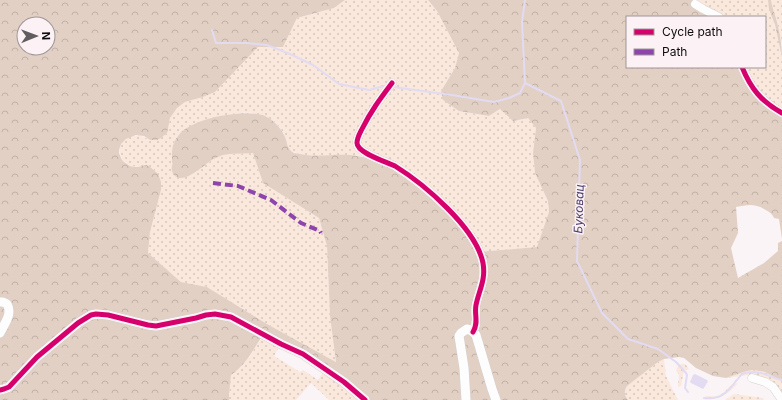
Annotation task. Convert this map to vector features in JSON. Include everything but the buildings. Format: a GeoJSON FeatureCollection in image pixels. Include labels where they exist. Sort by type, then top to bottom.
{"type":"FeatureCollection","features":[{"type":"Feature","properties":{"kind":"street"},"geometry":{"type":"LineString","coordinates":[[695,4],[717,16]]}},
{"type":"Feature","properties":{"kind":"street"},"geometry":{"type":"LineString","coordinates":[[742,68],[751,86],[762,100],[782,113]]}},
{"type":"Feature","properties":{"kind":"street"},"geometry":{"type":"LineString","coordinates":[[390,86],[369,115],[357,139],[357,146],[362,151],[393,165],[413,178],[438,199],[468,232],[480,253],[484,272],[475,307],[476,324],[473,332]]}},
{"type":"Feature","properties":{"kind":"street"},"geometry":{"type":"LineString","coordinates":[[0,302],[4,302],[9,306],[8,317],[0,333]]}},
{"type":"Feature","properties":{"kind":"street"},"geometry":{"type":"LineString","coordinates":[[0,390],[9,387],[37,357],[78,323],[96,314],[108,315],[156,326],[215,314],[231,317],[274,341],[303,354],[323,366],[365,400]]}},
{"type":"Feature","properties":{"kind":"street"},"geometry":{"type":"LineString","coordinates":[[466,400],[464,368],[459,336],[467,329],[470,329],[476,336],[496,400]]}},
{"type":"Feature","properties":{"kind":"street"},"geometry":{"type":"LineString","coordinates":[[752,378],[766,382],[773,386],[782,400]]}},
{"type":"Feature","properties":{"kind":"shaded area"},"geometry":{"type":"Polygon","coordinates":[[[345,0],[428,0],[437,11],[459,53],[455,68],[441,91],[459,111],[489,116],[500,109],[513,121],[528,118],[536,128],[533,153],[535,173],[548,201],[549,213],[537,247],[477,252],[366,157],[313,156],[293,152],[289,149],[279,126],[273,120],[252,113],[222,116],[198,123],[188,128],[180,134],[174,143],[172,167],[175,175],[179,177],[189,176],[213,159],[222,155],[253,153],[263,183],[319,218],[327,246],[330,316],[336,362],[267,324],[207,287],[181,282],[148,253],[150,232],[161,190],[158,174],[146,165],[138,167],[130,166],[122,160],[119,150],[121,144],[129,137],[140,135],[150,140],[154,140],[167,133],[170,118],[177,107],[185,102],[215,92],[258,47],[283,47],[297,18],[334,8],[345,0]]]}},
{"type":"Feature","properties":{"kind":"shaded area"},"geometry":{"type":"Polygon","coordinates":[[[695,0],[768,0],[782,57],[782,111],[755,87],[746,68],[766,68],[766,16],[722,16],[695,0]]]}},
{"type":"Feature","properties":{"kind":"shaded area"},"geometry":{"type":"Polygon","coordinates":[[[771,0],[782,0],[782,44],[772,7],[771,0]]]}},
{"type":"Feature","properties":{"kind":"shaded area"},"geometry":{"type":"Polygon","coordinates":[[[261,339],[279,347],[274,356],[300,372],[303,370],[318,380],[324,371],[360,400],[329,400],[311,383],[296,400],[229,400],[231,375],[244,363],[261,339]]]}},
{"type":"Feature","properties":{"kind":"shaded area"},"geometry":{"type":"Polygon","coordinates":[[[664,359],[666,376],[678,400],[628,400],[625,393],[627,386],[664,359]]]}},
{"type":"Feature","properties":{"kind":"shaded area"},"geometry":{"type":"Polygon","coordinates":[[[681,364],[685,364],[689,369],[684,370],[681,386],[678,387],[679,374],[676,371],[681,364]]]}},
{"type":"Feature","properties":{"kind":"shaded area"},"geometry":{"type":"Polygon","coordinates":[[[753,370],[765,372],[782,381],[782,398],[749,375],[726,378],[753,370]]]}},
{"type":"Feature","properties":{"kind":"shaded area"},"geometry":{"type":"Polygon","coordinates":[[[695,374],[708,381],[703,389],[690,382],[695,374]]]}},
{"type":"Feature","properties":{"kind":"shaded area"},"geometry":{"type":"Polygon","coordinates":[[[738,383],[723,396],[704,399],[706,396],[718,396],[738,383]]]}},
{"type":"Feature","properties":{"kind":"shaded area"},"geometry":{"type":"Polygon","coordinates":[[[734,394],[763,398],[764,400],[725,400],[734,394]]]}},
{"type":"Feature","properties":{"kind":"green space"},"geometry":{"type":"Polygon","coordinates":[[[0,0],[345,0],[334,8],[297,18],[283,47],[258,47],[215,92],[185,102],[177,108],[170,118],[167,133],[161,138],[157,140],[150,140],[144,136],[136,135],[126,139],[121,144],[119,150],[124,162],[134,167],[149,166],[158,174],[161,182],[161,190],[150,232],[148,253],[181,282],[207,287],[267,324],[336,362],[330,316],[327,246],[319,218],[263,183],[253,153],[223,155],[213,159],[198,171],[186,177],[180,178],[175,176],[172,171],[172,149],[174,142],[184,130],[194,124],[219,116],[245,113],[265,116],[281,129],[288,147],[294,153],[306,155],[351,155],[364,157],[405,175],[423,189],[453,217],[477,252],[537,247],[549,212],[548,201],[535,173],[533,153],[536,128],[528,118],[513,121],[500,109],[489,116],[459,111],[443,100],[441,91],[455,68],[459,53],[437,11],[428,0],[695,0],[722,16],[626,16],[626,68],[746,68],[755,87],[782,111],[782,239],[779,219],[774,218],[770,213],[757,206],[740,206],[736,207],[738,233],[731,248],[738,278],[764,263],[778,251],[778,243],[782,241],[782,381],[765,372],[753,370],[726,378],[713,376],[696,368],[684,358],[679,357],[664,359],[658,362],[627,386],[625,393],[628,400],[369,400],[335,370],[261,338],[244,363],[231,375],[229,400],[0,400],[0,0]]]}},
{"type":"Feature","properties":{"kind":"green space"},"geometry":{"type":"Polygon","coordinates":[[[768,0],[771,0],[777,22],[781,39],[782,57],[775,25],[769,9],[768,0]]]}},
{"type":"Feature","properties":{"kind":"waterway"},"geometry":{"type":"LineString","coordinates":[[393,87],[494,102],[520,93],[525,83],[522,22],[525,0]]}},
{"type":"Feature","properties":{"kind":"waterway"},"geometry":{"type":"LineString","coordinates":[[212,30],[216,43],[247,43],[267,45],[313,65],[339,84],[369,90],[387,86]]}},
{"type":"Feature","properties":{"kind":"waterway","name":"Буковац"},"geometry":{"type":"LineString","coordinates":[[525,83],[561,101],[580,160],[577,261],[602,313],[628,339],[658,349],[676,362],[687,375],[685,388],[688,392]]}},
{"type":"Feature","properties":{"kind":"waterway","name":"Буковац"},"geometry":{"type":"LineString","coordinates":[[704,398],[714,398],[723,395],[742,374],[756,372],[782,380]]}},
{"type":"Feature","properties":{"kind":"marked path"},"geometry":{"type":"LineString","coordinates":[[213,183],[238,186],[271,200],[301,223],[320,231],[321,233]]}},
{"type":"Feature","properties":{"kind":"cycle path"},"geometry":{"type":"LineString","coordinates":[[742,68],[749,82],[762,99],[782,113]]}},
{"type":"Feature","properties":{"kind":"cycle path"},"geometry":{"type":"LineString","coordinates":[[392,83],[369,116],[359,136],[357,143],[358,147],[367,154],[395,166],[434,195],[460,222],[470,236],[478,250],[484,269],[483,280],[476,305],[476,325],[473,332]]}},
{"type":"Feature","properties":{"kind":"cycle path"},"geometry":{"type":"LineString","coordinates":[[0,390],[9,387],[37,357],[78,323],[91,315],[108,315],[156,326],[215,314],[231,317],[303,354],[344,382],[365,400]]}}]}
